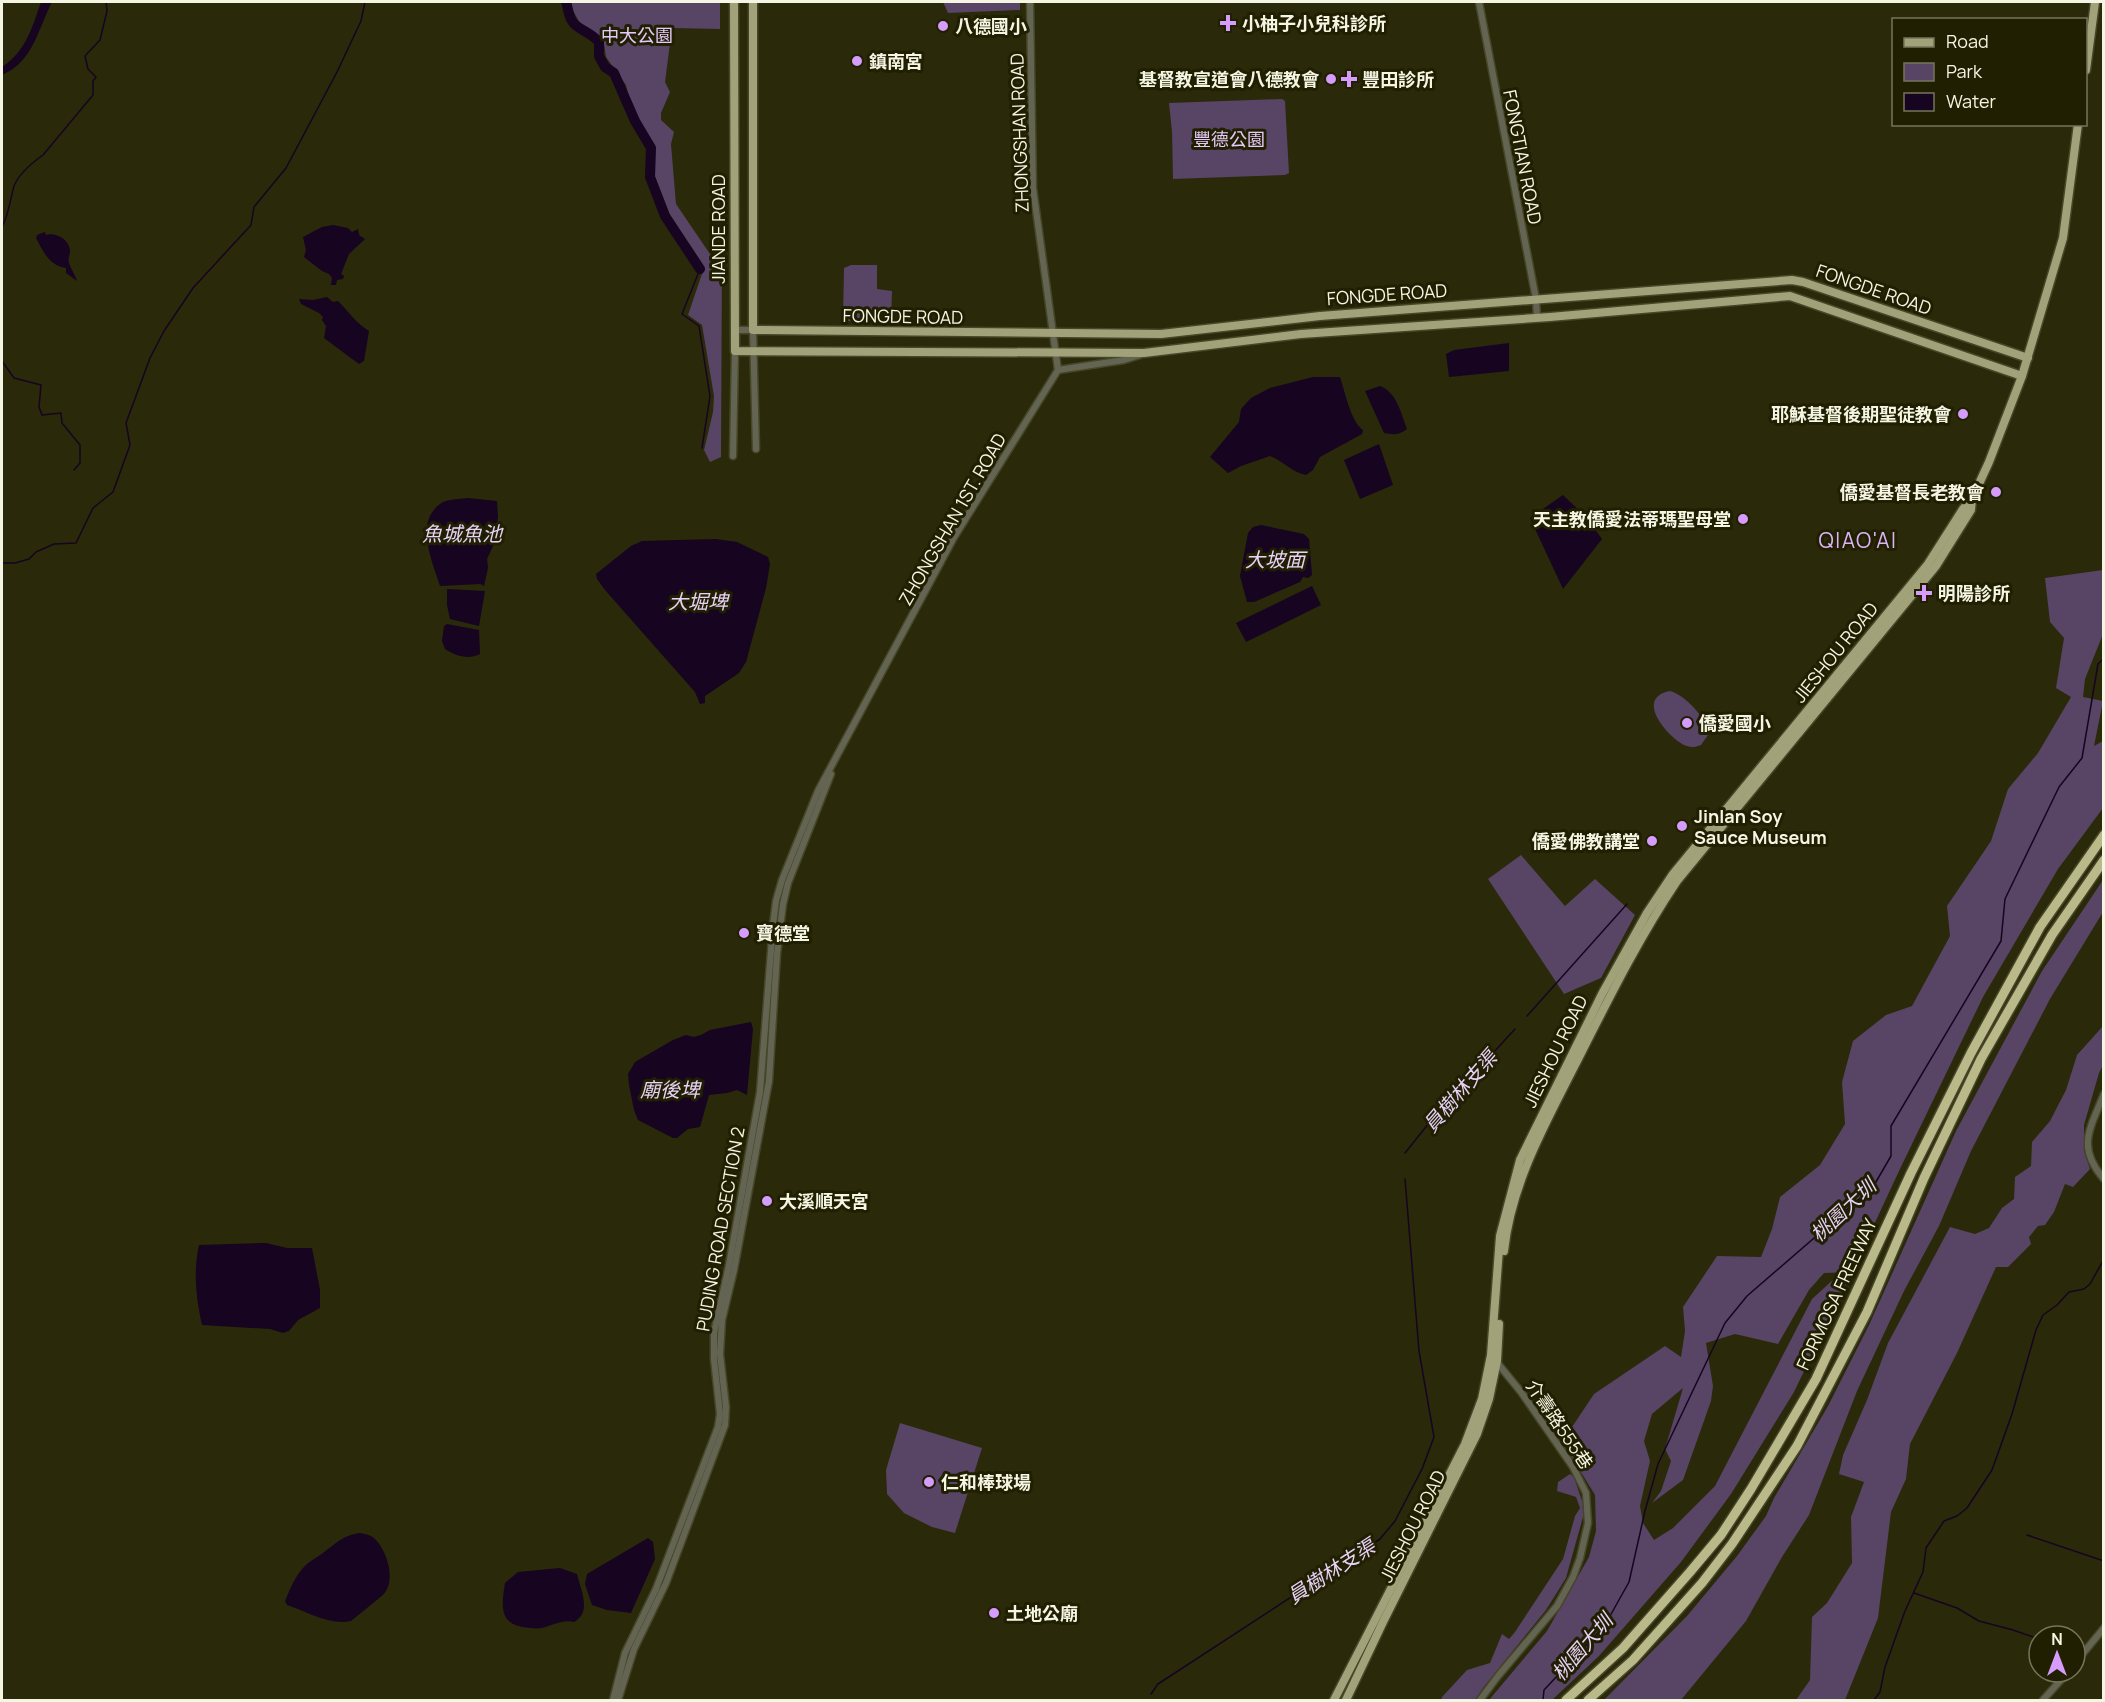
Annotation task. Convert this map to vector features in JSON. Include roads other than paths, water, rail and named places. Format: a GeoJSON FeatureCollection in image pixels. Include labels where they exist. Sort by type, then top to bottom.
{"type":"FeatureCollection","features":[{"type":"Feature","properties":{"kind":"highway","name":"FORMOSA FREEWAY"},"geometry":{"type":"LineString","coordinates":[[1566,1701],[1623,1648],[1683,1581],[1721,1535],[1751,1489],[1816,1379],[1911,1173],[1977,1042],[2040,927],[2101,838]]}},
{"type":"Feature","properties":{"kind":"highway","name":"FORMOSA FREEWAY"},"geometry":{"type":"LineString","coordinates":[[1588,1701],[1632,1660],[1702,1582],[1732,1544],[1797,1446],[1866,1312],[1924,1178],[1981,1059],[2052,935],[2103,860]]}},
{"type":"Feature","properties":{"kind":"main road","name":"JIANDE ROAD"},"geometry":{"type":"LineString","coordinates":[[734,2],[735,351]]}},
{"type":"Feature","properties":{"kind":"main road","name":"JIANDE ROAD"},"geometry":{"type":"LineString","coordinates":[[753,2],[753,330]]}},
{"type":"Feature","properties":{"kind":"main road"},"geometry":{"type":"LineString","coordinates":[[2087,56],[2095,2]]}},
{"type":"Feature","properties":{"kind":"main road","name":"JIESHOU ROAD"},"geometry":{"type":"LineString","coordinates":[[1346,1701],[1477,1434],[1489,1400],[1494,1358],[1500,1236],[1520,1160],[1602,994],[1647,913],[1673,874],[1928,564],[1963,509],[1972,499],[1989,462],[2022,376],[2063,238],[2078,126]]}},
{"type":"Feature","properties":{"kind":"main road","name":"FONGDE ROAD"},"geometry":{"type":"LineString","coordinates":[[753,330],[1161,334],[1308,317],[1792,280],[2028,358]]}},
{"type":"Feature","properties":{"kind":"main road","name":"FONGDE ROAD"},"geometry":{"type":"LineString","coordinates":[[735,351],[1144,353],[1301,334],[1537,318],[1790,297],[2022,376]]}},
{"type":"Feature","properties":{"kind":"main road","name":"JIESHOU ROAD"},"geometry":{"type":"LineString","coordinates":[[1334,1701],[1465,1444],[1494,1358]]}},
{"type":"Feature","properties":{"kind":"street","name":"ZHONGSHAN ROAD"},"geometry":{"type":"LineString","coordinates":[[1030,2],[1033,188],[1053,334]]}},
{"type":"Feature","properties":{"kind":"street","name":"FONGTIAN ROAD"},"geometry":{"type":"LineString","coordinates":[[1479,2],[1536,299],[1537,318]]}},
{"type":"Feature","properties":{"kind":"street","name":"FONGDE ROAD"},"geometry":{"type":"LineString","coordinates":[[735,330],[753,330]]}},
{"type":"Feature","properties":{"kind":"street","name":"JIANDE ROAD"},"geometry":{"type":"LineString","coordinates":[[753,330],[756,449]]}},
{"type":"Feature","properties":{"kind":"street"},"geometry":{"type":"LineString","coordinates":[[1053,334],[1058,370],[1124,360],[1144,353]]}},
{"type":"Feature","properties":{"kind":"street","name":"JIANDE ROAD"},"geometry":{"type":"LineString","coordinates":[[733,456],[735,351]]}},
{"type":"Feature","properties":{"kind":"street","name":"ZHONGSHAN 1ST. ROAD"},"geometry":{"type":"LineString","coordinates":[[858,717],[953,539],[1058,370]]}},
{"type":"Feature","properties":{"kind":"street","name":"PUDING ROAD SECTION 2"},"geometry":{"type":"LineString","coordinates":[[613,1701],[625,1653],[656,1589],[718,1428],[720,1413],[714,1359],[714,1333],[731,1257],[760,1092],[776,901],[782,880],[818,791],[858,717]]}},
{"type":"Feature","properties":{"kind":"street","name":"PUDING ROAD SECTION 2"},"geometry":{"type":"LineString","coordinates":[[618,1701],[634,1649],[666,1583],[725,1425],[726,1407],[720,1354],[721,1329],[769,1081],[777,954],[783,904],[788,883],[837,757]]}},
{"type":"Feature","properties":{"kind":"street"},"geometry":{"type":"LineString","coordinates":[[2103,1094],[2088,1134],[2087,1151],[2103,1179]]}},
{"type":"Feature","properties":{"kind":"street","name":"介壽路555巷"},"geometry":{"type":"LineString","coordinates":[[1480,1701],[1557,1606],[1576,1568],[1588,1523],[1586,1493],[1573,1467],[1521,1392],[1494,1358]]}},
{"type":"Feature","properties":{"kind":"street"},"geometry":{"type":"LineString","coordinates":[[2087,1648],[2103,1628]]}},
{"type":"Feature","properties":{"kind":"street"},"geometry":{"type":"LineString","coordinates":[[2043,1701],[2058,1684]]}},
{"type":"Feature","properties":{"kind":"water"},"geometry":{"type":"Polygon","coordinates":[[[41,2],[52,2],[33,44],[21,62],[2,75],[2,67],[23,46],[41,2]]]}},
{"type":"Feature","properties":{"kind":"water"},"geometry":{"type":"Polygon","coordinates":[[[333,225],[348,228],[352,232],[358,229],[359,235],[365,239],[349,254],[341,274],[344,276],[343,279],[337,280],[336,285],[331,285],[332,278],[329,274],[304,257],[306,250],[303,237],[322,227],[333,225]]]}},
{"type":"Feature","properties":{"kind":"water"},"geometry":{"type":"Polygon","coordinates":[[[45,232],[46,235],[62,238],[68,244],[69,263],[77,281],[66,273],[66,268],[55,264],[45,253],[36,238],[37,235],[45,232]]]}},
{"type":"Feature","properties":{"kind":"water"},"geometry":{"type":"Polygon","coordinates":[[[327,297],[333,302],[338,301],[356,321],[369,331],[364,361],[359,364],[324,338],[326,326],[322,320],[323,317],[301,304],[299,299],[313,300],[327,297]]]}},
{"type":"Feature","properties":{"kind":"water"},"geometry":{"type":"Polygon","coordinates":[[[1509,343],[1509,371],[1449,377],[1446,354],[1454,350],[1509,343]]]}},
{"type":"Feature","properties":{"kind":"water"},"geometry":{"type":"Polygon","coordinates":[[[1313,377],[1340,377],[1352,414],[1363,430],[1362,434],[1320,457],[1313,470],[1306,475],[1270,456],[1228,473],[1210,457],[1239,422],[1241,409],[1251,398],[1270,388],[1313,377]]]}},
{"type":"Feature","properties":{"kind":"water"},"geometry":{"type":"Polygon","coordinates":[[[1380,386],[1391,393],[1398,404],[1407,429],[1394,434],[1384,433],[1365,391],[1380,386]]]}},
{"type":"Feature","properties":{"kind":"water"},"geometry":{"type":"Polygon","coordinates":[[[1379,444],[1393,485],[1360,499],[1344,460],[1379,444]]]}},
{"type":"Feature","properties":{"kind":"water"},"geometry":{"type":"Polygon","coordinates":[[[1563,495],[1586,517],[1602,539],[1563,589],[1530,518],[1563,495]]]}},
{"type":"Feature","properties":{"kind":"water","name":"魚城魚池"},"geometry":{"type":"Polygon","coordinates":[[[468,498],[497,501],[495,542],[487,559],[488,568],[484,586],[480,584],[440,586],[430,555],[428,522],[432,512],[443,502],[468,498]]]}},
{"type":"Feature","properties":{"kind":"water","name":"大坡面"},"geometry":{"type":"Polygon","coordinates":[[[1261,525],[1304,534],[1309,539],[1312,575],[1308,578],[1303,577],[1300,582],[1254,602],[1247,602],[1240,576],[1248,533],[1253,527],[1261,525]]]}},
{"type":"Feature","properties":{"kind":"water","name":"大堀埤"},"geometry":{"type":"Polygon","coordinates":[[[716,539],[737,542],[768,557],[770,564],[766,588],[746,662],[739,673],[705,696],[705,703],[700,704],[695,692],[605,590],[596,574],[631,546],[642,541],[716,539]]]}},
{"type":"Feature","properties":{"kind":"water","name":"大坡面"},"geometry":{"type":"Polygon","coordinates":[[[1312,586],[1321,605],[1246,642],[1236,623],[1312,586]]]}},
{"type":"Feature","properties":{"kind":"water"},"geometry":{"type":"Polygon","coordinates":[[[447,589],[485,591],[479,626],[450,619],[447,589]]]}},
{"type":"Feature","properties":{"kind":"water"},"geometry":{"type":"Polygon","coordinates":[[[447,624],[479,630],[480,654],[471,657],[462,656],[445,649],[442,641],[444,626],[447,624]]]}},
{"type":"Feature","properties":{"kind":"water","name":"廟後埤"},"geometry":{"type":"Polygon","coordinates":[[[751,1022],[753,1029],[747,1095],[737,1090],[709,1095],[700,1127],[688,1129],[677,1138],[638,1120],[628,1074],[635,1062],[686,1035],[694,1037],[710,1030],[751,1022]]]}},
{"type":"Feature","properties":{"kind":"water"},"geometry":{"type":"Polygon","coordinates":[[[266,1243],[287,1248],[312,1248],[320,1290],[320,1308],[298,1320],[289,1331],[283,1333],[270,1329],[202,1325],[196,1285],[199,1245],[266,1243]]]}},
{"type":"Feature","properties":{"kind":"water"},"geometry":{"type":"Polygon","coordinates":[[[360,1533],[369,1535],[379,1543],[389,1566],[389,1582],[383,1595],[351,1621],[343,1622],[327,1620],[287,1605],[285,1601],[292,1584],[306,1564],[340,1540],[360,1533]]]}},
{"type":"Feature","properties":{"kind":"water"},"geometry":{"type":"Polygon","coordinates":[[[648,1538],[653,1542],[655,1559],[631,1613],[607,1610],[592,1605],[585,1584],[587,1574],[648,1538]]]}},
{"type":"Feature","properties":{"kind":"water"},"geometry":{"type":"Polygon","coordinates":[[[560,1568],[577,1574],[584,1601],[583,1613],[579,1618],[574,1622],[562,1622],[542,1628],[523,1627],[509,1621],[503,1605],[505,1583],[518,1572],[560,1568]]]}},
{"type":"Feature","properties":{"kind":"waterway"},"geometry":{"type":"LineString","coordinates":[[2,227],[14,186],[19,177],[43,155],[93,95],[93,81],[96,77],[88,69],[85,56],[100,40],[107,11],[106,2]]}},
{"type":"Feature","properties":{"kind":"waterway"},"geometry":{"type":"LineString","coordinates":[[2,563],[15,563],[29,559],[36,552],[54,544],[76,543],[93,508],[113,492],[130,445],[126,423],[150,358],[164,331],[193,288],[251,225],[254,207],[286,168],[337,72],[361,21],[365,2]]}},
{"type":"Feature","properties":{"kind":"waterway"},"geometry":{"type":"LineString","coordinates":[[566,2],[574,24],[599,42],[599,56],[605,67],[614,73],[635,121],[651,148],[650,177],[665,216],[700,269]]}},
{"type":"Feature","properties":{"kind":"waterway"},"geometry":{"type":"LineString","coordinates":[[700,269],[682,314],[699,326],[710,396],[702,448]]}},
{"type":"Feature","properties":{"kind":"waterway"},"geometry":{"type":"LineString","coordinates":[[2,361],[14,378],[41,385],[39,407],[42,415],[61,413],[62,423],[80,445],[80,463],[74,470]]}},
{"type":"Feature","properties":{"kind":"waterway","name":"桃園大圳"},"geometry":{"type":"LineString","coordinates":[[1543,1700],[1544,1690],[1605,1625],[1629,1582],[1658,1464],[1725,1323],[1747,1296],[1873,1187],[1891,1156],[1891,1126],[2001,941],[2005,899],[2059,787],[2082,758],[2098,664],[2104,658]]}},
{"type":"Feature","properties":{"kind":"waterway","name":"員樹林支渠"},"geometry":{"type":"LineString","coordinates":[[1527,1016],[1627,904]]}},
{"type":"Feature","properties":{"kind":"waterway","name":"員樹林支渠"},"geometry":{"type":"LineString","coordinates":[[1405,1153],[1429,1123],[1515,1029]]}},
{"type":"Feature","properties":{"kind":"waterway","name":"員樹林支渠"},"geometry":{"type":"LineString","coordinates":[[1151,1694],[1158,1684],[1380,1539],[1395,1521],[1422,1469],[1434,1437],[1419,1351],[1405,1179]]}},
{"type":"Feature","properties":{"kind":"waterway"},"geometry":{"type":"LineString","coordinates":[[1874,1700],[1880,1692],[1885,1667],[1905,1611],[1923,1572],[1926,1548],[1944,1521],[1957,1516],[1967,1508],[1992,1470],[2012,1414],[2036,1330],[2043,1315],[2069,1292],[2084,1289],[2090,1284],[2104,1259]]}},
{"type":"Feature","properties":{"kind":"waterway"},"geometry":{"type":"LineString","coordinates":[[2027,1535],[2104,1561]]}},
{"type":"Feature","properties":{"kind":"waterway"},"geometry":{"type":"LineString","coordinates":[[1914,1593],[1957,1608],[1979,1621],[2027,1635]]}},
{"type":"Feature","properties":{"kind":"place","name":"小柚子小兒科診所"},"geometry":{"type":"Point","coordinates":[1228,23]}},
{"type":"Feature","properties":{"kind":"place","name":"八德國小"},"geometry":{"type":"Point","coordinates":[943,26]}},
{"type":"Feature","properties":{"kind":"place","name":"鎮南宮"},"geometry":{"type":"Point","coordinates":[857,61]}},
{"type":"Feature","properties":{"kind":"place","name":"基督教宣道會八德教會"},"geometry":{"type":"Point","coordinates":[1331,79]}},
{"type":"Feature","properties":{"kind":"place","name":"豐田診所"},"geometry":{"type":"Point","coordinates":[1349,79]}},
{"type":"Feature","properties":{"kind":"place","name":"耶穌基督後期聖徒教會"},"geometry":{"type":"Point","coordinates":[1963,414]}},
{"type":"Feature","properties":{"kind":"place","name":"僑愛基督長老教會"},"geometry":{"type":"Point","coordinates":[1996,492]}},
{"type":"Feature","properties":{"kind":"place","name":"天主教僑愛法蒂瑪聖母堂"},"geometry":{"type":"Point","coordinates":[1743,519]}},
{"type":"Feature","properties":{"kind":"place","name":"明陽診所"},"geometry":{"type":"Point","coordinates":[1924,593]}},
{"type":"Feature","properties":{"kind":"place","name":"僑愛國小"},"geometry":{"type":"Point","coordinates":[1687,723]}},
{"type":"Feature","properties":{"kind":"place","name":"Jinlan Soy Sauce Museum"},"geometry":{"type":"Point","coordinates":[1682,826]}},
{"type":"Feature","properties":{"kind":"place","name":"僑愛佛教講堂"},"geometry":{"type":"Point","coordinates":[1652,841]}},
{"type":"Feature","properties":{"kind":"place","name":"寶德堂"},"geometry":{"type":"Point","coordinates":[744,933]}},
{"type":"Feature","properties":{"kind":"place","name":"大溪順天宮"},"geometry":{"type":"Point","coordinates":[767,1201]}},
{"type":"Feature","properties":{"kind":"place","name":"仁和棒球場"},"geometry":{"type":"Point","coordinates":[929,1482]}},
{"type":"Feature","properties":{"kind":"place","name":"土地公廟"},"geometry":{"type":"Point","coordinates":[994,1613]}},
{"type":"Feature","properties":{"kind":"district","name":"QIAO'AI"},"geometry":{"type":"Point","coordinates":[1858,540]}},
{"type":"Feature","properties":{"kind":"park label","name":"中大公園"},"geometry":{"type":"Point","coordinates":[637,35]}},
{"type":"Feature","properties":{"kind":"park label","name":"豐德公園"},"geometry":{"type":"Point","coordinates":[1229,139]}}]}
